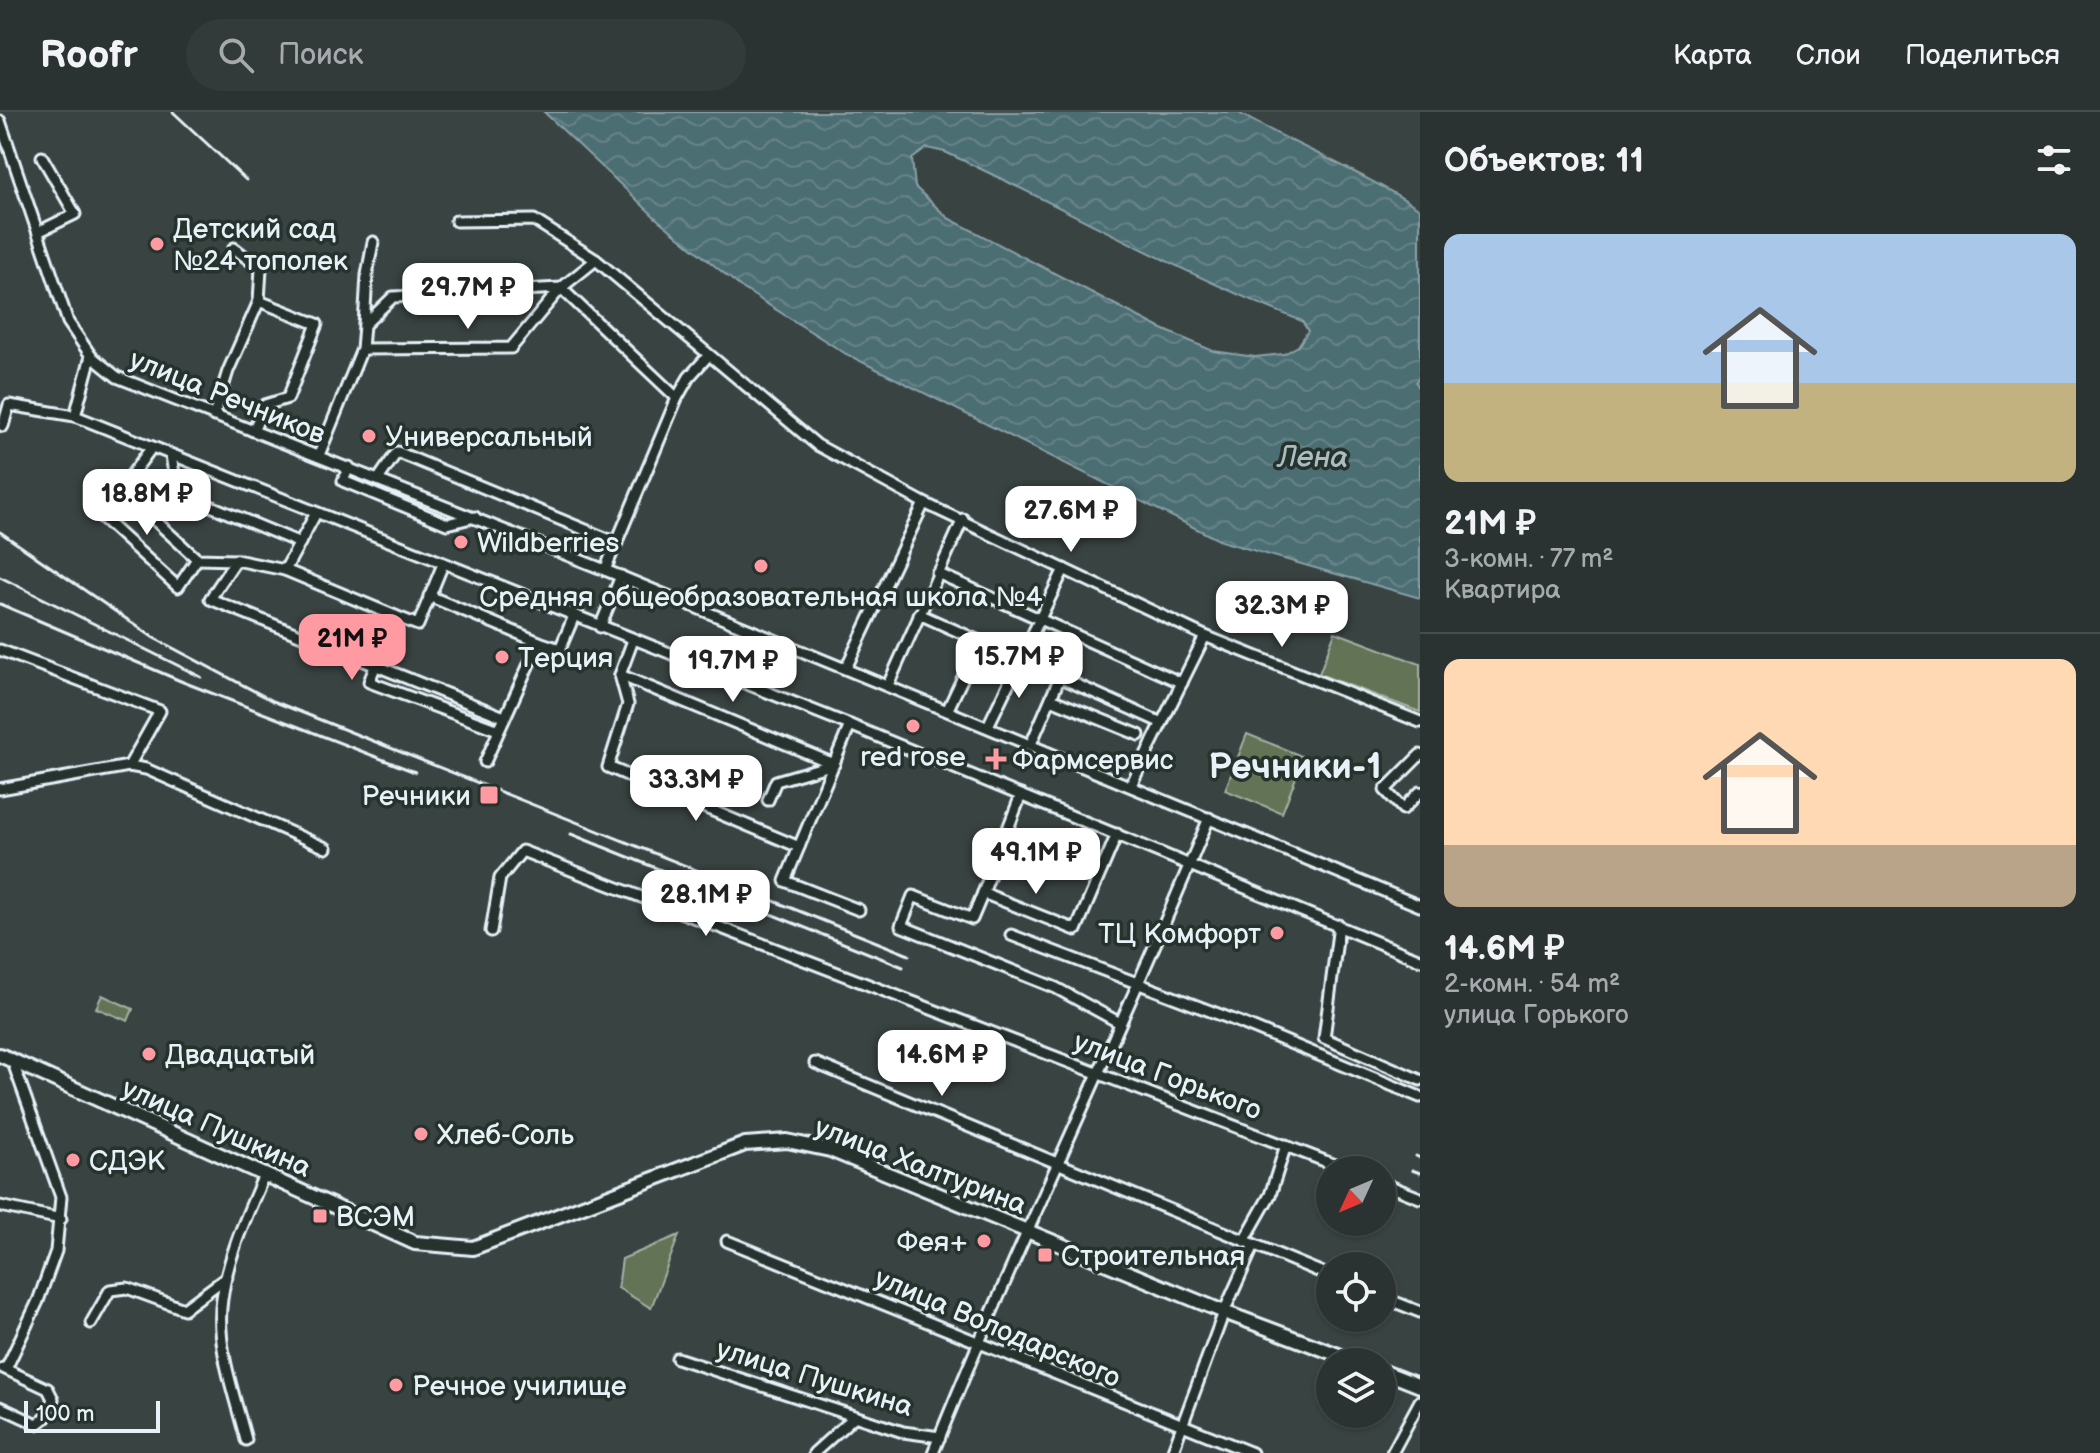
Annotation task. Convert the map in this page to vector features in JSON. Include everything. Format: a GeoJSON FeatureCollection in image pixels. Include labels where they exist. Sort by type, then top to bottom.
{"type":"FeatureCollection","features":[{"type":"Feature","properties":{"kind":"main road","name":"улица Пушкина"},"geometry":{"type":"LineString","coordinates":[[6,1058],[415,1243]]}},
{"type":"Feature","properties":{"kind":"main road","name":"улица Халтурина"},"geometry":{"type":"LineString","coordinates":[[415,1243],[473,1248],[745,1144],[787,1141],[830,1150],[1224,1312],[1320,1348]]}},
{"type":"Feature","properties":{"kind":"main road"},"geometry":{"type":"LineString","coordinates":[[1396,1377],[1420,1386]]}},
{"type":"Feature","properties":{"kind":"street","name":"улица Речников"},"geometry":{"type":"LineString","coordinates":[[0,121],[68,322],[91,356],[117,377],[621,576],[1420,906]]}},
{"type":"Feature","properties":{"kind":"street"},"geometry":{"type":"LineString","coordinates":[[38,232],[75,214],[42,157]]}},
{"type":"Feature","properties":{"kind":"street"},"geometry":{"type":"LineString","coordinates":[[456,221],[534,220],[596,260],[817,445],[924,503],[1205,636],[1420,722]]}},
{"type":"Feature","properties":{"kind":"street"},"geometry":{"type":"LineString","coordinates":[[319,455],[362,349],[367,275],[373,242]]}},
{"type":"Feature","properties":{"kind":"street"},"geometry":{"type":"LineString","coordinates":[[214,416],[228,371],[259,301],[261,269],[234,248]]}},
{"type":"Feature","properties":{"kind":"street"},"geometry":{"type":"LineString","coordinates":[[362,349],[511,348],[561,288],[596,260]]}},
{"type":"Feature","properties":{"kind":"street"},"geometry":{"type":"LineString","coordinates":[[364,325],[393,297],[561,288],[677,398]]}},
{"type":"Feature","properties":{"kind":"street"},"geometry":{"type":"LineString","coordinates":[[253,431],[265,405],[288,398],[317,324],[259,301]]}},
{"type":"Feature","properties":{"kind":"street"},"geometry":{"type":"LineString","coordinates":[[75,416],[91,356]]}},
{"type":"Feature","properties":{"kind":"street"},"geometry":{"type":"LineString","coordinates":[[605,570],[677,398],[689,377],[708,356]]}},
{"type":"Feature","properties":{"kind":"street"},"geometry":{"type":"LineString","coordinates":[[3,426],[9,405],[75,416],[850,725],[1420,960]]}},
{"type":"Feature","properties":{"kind":"street"},"geometry":{"type":"LineString","coordinates":[[152,447],[121,489],[96,512],[178,587],[197,559]]}},
{"type":"Feature","properties":{"kind":"street"},"geometry":{"type":"LineString","coordinates":[[379,478],[397,452],[617,543]]}},
{"type":"Feature","properties":{"kind":"street"},"geometry":{"type":"LineString","coordinates":[[171,455],[177,492],[300,543]]}},
{"type":"Feature","properties":{"kind":"street"},"geometry":{"type":"LineString","coordinates":[[349,467],[343,481],[447,524],[475,517]]}},
{"type":"Feature","properties":{"kind":"street"},"geometry":{"type":"LineString","coordinates":[[121,489],[197,559],[236,560],[285,570],[418,625],[443,564]]}},
{"type":"Feature","properties":{"kind":"street"},"geometry":{"type":"LineString","coordinates":[[846,668],[924,503]]}},
{"type":"Feature","properties":{"kind":"street"},"geometry":{"type":"LineString","coordinates":[[285,570],[316,513]]}},
{"type":"Feature","properties":{"kind":"street"},"geometry":{"type":"LineString","coordinates":[[888,685],[963,519]]}},
{"type":"Feature","properties":{"kind":"street"},"geometry":{"type":"LineString","coordinates":[[236,560],[210,599],[504,717]]}},
{"type":"Feature","properties":{"kind":"street"},"geometry":{"type":"LineString","coordinates":[[988,726],[1064,569]]}},
{"type":"Feature","properties":{"kind":"street"},"geometry":{"type":"LineString","coordinates":[[937,573],[1182,683]]}},
{"type":"Feature","properties":{"kind":"street"},"geometry":{"type":"LineString","coordinates":[[600,627],[621,576]]}},
{"type":"Feature","properties":{"kind":"street"},"geometry":{"type":"LineString","coordinates":[[429,596],[560,649],[574,616]]}},
{"type":"Feature","properties":{"kind":"street"},"geometry":{"type":"LineString","coordinates":[[919,614],[1162,723]]}},
{"type":"Feature","properties":{"kind":"street"},"geometry":{"type":"LineString","coordinates":[[395,616],[369,682],[498,730]]}},
{"type":"Feature","properties":{"kind":"street"},"geometry":{"type":"LineString","coordinates":[[1131,785],[1205,636]]}},
{"type":"Feature","properties":{"kind":"street"},"geometry":{"type":"LineString","coordinates":[[633,640],[620,675],[628,704],[608,767],[799,847]]}},
{"type":"Feature","properties":{"kind":"street"},"geometry":{"type":"LineString","coordinates":[[948,709],[980,641]]}},
{"type":"Feature","properties":{"kind":"street"},"geometry":{"type":"LineString","coordinates":[[485,762],[539,642]]}},
{"type":"Feature","properties":{"kind":"street"},"geometry":{"type":"LineString","coordinates":[[0,650],[160,711],[129,766]]}},
{"type":"Feature","properties":{"kind":"street"},"geometry":{"type":"LineString","coordinates":[[620,675],[834,764]]}},
{"type":"Feature","properties":{"kind":"street"},"geometry":{"type":"LineString","coordinates":[[1031,744],[1060,677]]}},
{"type":"Feature","properties":{"kind":"street"},"geometry":{"type":"LineString","coordinates":[[1051,699],[1139,735]]}},
{"type":"Feature","properties":{"kind":"street"},"geometry":{"type":"LineString","coordinates":[[850,725],[785,881],[859,910]]}},
{"type":"Feature","properties":{"kind":"street"},"geometry":{"type":"LineString","coordinates":[[1420,755],[1385,790],[1403,809],[1420,792]]}},
{"type":"Feature","properties":{"kind":"street"},"geometry":{"type":"LineString","coordinates":[[768,800],[776,781],[834,764]]}},
{"type":"Feature","properties":{"kind":"street"},"geometry":{"type":"LineString","coordinates":[[0,789],[129,766],[146,769],[326,848]]}},
{"type":"Feature","properties":{"kind":"street"},"geometry":{"type":"LineString","coordinates":[[1021,795],[972,919],[913,896],[901,926],[1056,988],[1120,1023]]}},
{"type":"Feature","properties":{"kind":"street"},"geometry":{"type":"LineString","coordinates":[[933,1453],[1027,1230],[1101,1072],[1135,985],[1209,818]]}},
{"type":"Feature","properties":{"kind":"street"},"geometry":{"type":"LineString","coordinates":[[1006,832],[1101,871]]}},
{"type":"Feature","properties":{"kind":"street"},"geometry":{"type":"LineString","coordinates":[[983,893],[1076,930],[1117,834]]}},
{"type":"Feature","properties":{"kind":"street","name":"улица Горького"},"geometry":{"type":"LineString","coordinates":[[491,931],[500,878],[522,851],[1316,1157]]}},
{"type":"Feature","properties":{"kind":"street"},"geometry":{"type":"LineString","coordinates":[[1339,925],[1324,1038],[1420,1080]]}},
{"type":"Feature","properties":{"kind":"street"},"geometry":{"type":"LineString","coordinates":[[1011,935],[1135,985],[1239,1022],[1420,1097]]}},
{"type":"Feature","properties":{"kind":"street"},"geometry":{"type":"LineString","coordinates":[[0,1407],[37,1424],[45,1418],[53,1399],[48,1389],[3,1368],[38,1301],[56,1251],[61,1219],[61,1197],[6,1058]]}},
{"type":"Feature","properties":{"kind":"street"},"geometry":{"type":"LineString","coordinates":[[815,1063],[1316,1270]]}},
{"type":"Feature","properties":{"kind":"street"},"geometry":{"type":"LineString","coordinates":[[1172,1453],[1286,1145]]}},
{"type":"Feature","properties":{"kind":"street"},"geometry":{"type":"LineString","coordinates":[[246,1440],[224,1349],[221,1301],[234,1245],[264,1175]]}},
{"type":"Feature","properties":{"kind":"street"},"geometry":{"type":"LineString","coordinates":[[1396,1189],[1420,1198]]}},
{"type":"Feature","properties":{"kind":"street"},"geometry":{"type":"LineString","coordinates":[[0,1206],[61,1219]]}},
{"type":"Feature","properties":{"kind":"street","name":"улица Володарского"},"geometry":{"type":"LineString","coordinates":[[727,1241],[1252,1453]]}},
{"type":"Feature","properties":{"kind":"street"},"geometry":{"type":"LineString","coordinates":[[91,1323],[110,1290],[127,1288],[184,1309],[227,1277]]}},
{"type":"Feature","properties":{"kind":"street"},"geometry":{"type":"LineString","coordinates":[[1396,1303],[1420,1312]]}},
{"type":"Feature","properties":{"kind":"street","name":"улица Пушкина"},"geometry":{"type":"LineString","coordinates":[[677,1358],[903,1432],[940,1437]]}},
{"type":"Feature","properties":{"kind":"street"},"geometry":{"type":"LineString","coordinates":[[1392,1453],[1420,1401]]}},
{"type":"Feature","properties":{"kind":"street"},"geometry":{"type":"LineString","coordinates":[[814,1453],[854,1417]]}},
{"type":"Feature","properties":{"kind":"green space"},"geometry":{"type":"Polygon","coordinates":[[[1335,632],[1420,664],[1420,712],[1319,674],[1335,632]]]}},
{"type":"Feature","properties":{"kind":"green space"},"geometry":{"type":"Polygon","coordinates":[[[1247,734],[1304,757],[1282,813],[1225,790],[1247,734]]]}},
{"type":"Feature","properties":{"kind":"green space"},"geometry":{"type":"Polygon","coordinates":[[[102,995],[133,1009],[128,1021],[96,1008],[102,995]]]}},
{"type":"Feature","properties":{"kind":"green space"},"geometry":{"type":"Polygon","coordinates":[[[679,1235],[651,1308],[618,1288],[622,1259],[679,1235]]]}},
{"type":"Feature","properties":{"kind":"water","name":"Лена"},"geometry":{"type":"Polygon","coordinates":[[[544,112],[1237,112],[1420,209],[1420,374],[1416,382],[1420,390],[1420,598],[1221,541],[846,354],[742,288],[657,219],[544,112]],[[927,148],[912,159],[915,187],[948,218],[1160,328],[1213,351],[1255,357],[1284,354],[1298,346],[1308,331],[1302,321],[1166,261],[945,152],[927,148]]]}},
{"type":"Feature","properties":{"kind":"railway"},"geometry":{"type":"LineString","coordinates":[[173,112],[246,180]]}},
{"type":"Feature","properties":{"kind":"railway"},"geometry":{"type":"LineString","coordinates":[[0,532],[154,638],[273,701],[909,955]]}},
{"type":"Feature","properties":{"kind":"railway"},"geometry":{"type":"LineString","coordinates":[[0,577],[201,677]]}},
{"type":"Feature","properties":{"kind":"railway"},"geometry":{"type":"LineString","coordinates":[[0,604],[183,682],[415,772]]}},
{"type":"Feature","properties":{"kind":"railway"},"geometry":{"type":"LineString","coordinates":[[571,834],[903,967]]}},
{"type":"Feature","properties":{"kind":"railway"},"geometry":{"type":"LineString","coordinates":[[1416,1156],[1420,1158]]}},
{"type":"Feature","properties":{"kind":"railway"},"geometry":{"type":"LineString","coordinates":[[1412,1170],[1420,1173]]}},
{"type":"Feature","properties":{"kind":"place","name":"Детский сад №24 тополек"},"geometry":{"type":"Point","coordinates":[157,244]}},
{"type":"Feature","properties":{"kind":"place","name":"Универсальный"},"geometry":{"type":"Point","coordinates":[369,436]}},
{"type":"Feature","properties":{"kind":"place","name":"Wildberries"},"geometry":{"type":"Point","coordinates":[461,542]}},
{"type":"Feature","properties":{"kind":"place","name":"Средняя общеобразовательная школа №4"},"geometry":{"type":"Point","coordinates":[761,566]}},
{"type":"Feature","properties":{"kind":"place","name":"Терция"},"geometry":{"type":"Point","coordinates":[502,657]}},
{"type":"Feature","properties":{"kind":"place","name":"red rose"},"geometry":{"type":"Point","coordinates":[913,726]}},
{"type":"Feature","properties":{"kind":"place","name":"Фармсервис"},"geometry":{"type":"Point","coordinates":[996,759]}},
{"type":"Feature","properties":{"kind":"place","name":"Речники"},"geometry":{"type":"Point","coordinates":[489,795]}},
{"type":"Feature","properties":{"kind":"place","name":"ТЦ Комфорт"},"geometry":{"type":"Point","coordinates":[1277,933]}},
{"type":"Feature","properties":{"kind":"place","name":"Двадцатый"},"geometry":{"type":"Point","coordinates":[149,1054]}},
{"type":"Feature","properties":{"kind":"place","name":"Хлеб-Соль"},"geometry":{"type":"Point","coordinates":[421,1134]}},
{"type":"Feature","properties":{"kind":"place","name":"СДЭК"},"geometry":{"type":"Point","coordinates":[73,1160]}},
{"type":"Feature","properties":{"kind":"place","name":"ВСЭМ"},"geometry":{"type":"Point","coordinates":[320,1216]}},
{"type":"Feature","properties":{"kind":"place","name":"Фея+"},"geometry":{"type":"Point","coordinates":[984,1241]}},
{"type":"Feature","properties":{"kind":"place","name":"Строительная"},"geometry":{"type":"Point","coordinates":[1045,1255]}},
{"type":"Feature","properties":{"kind":"place","name":"Речное училище"},"geometry":{"type":"Point","coordinates":[396,1385]}},
{"type":"Feature","properties":{"kind":"district","name":"Речники-1"},"geometry":{"type":"Point","coordinates":[1295,765]}}]}
